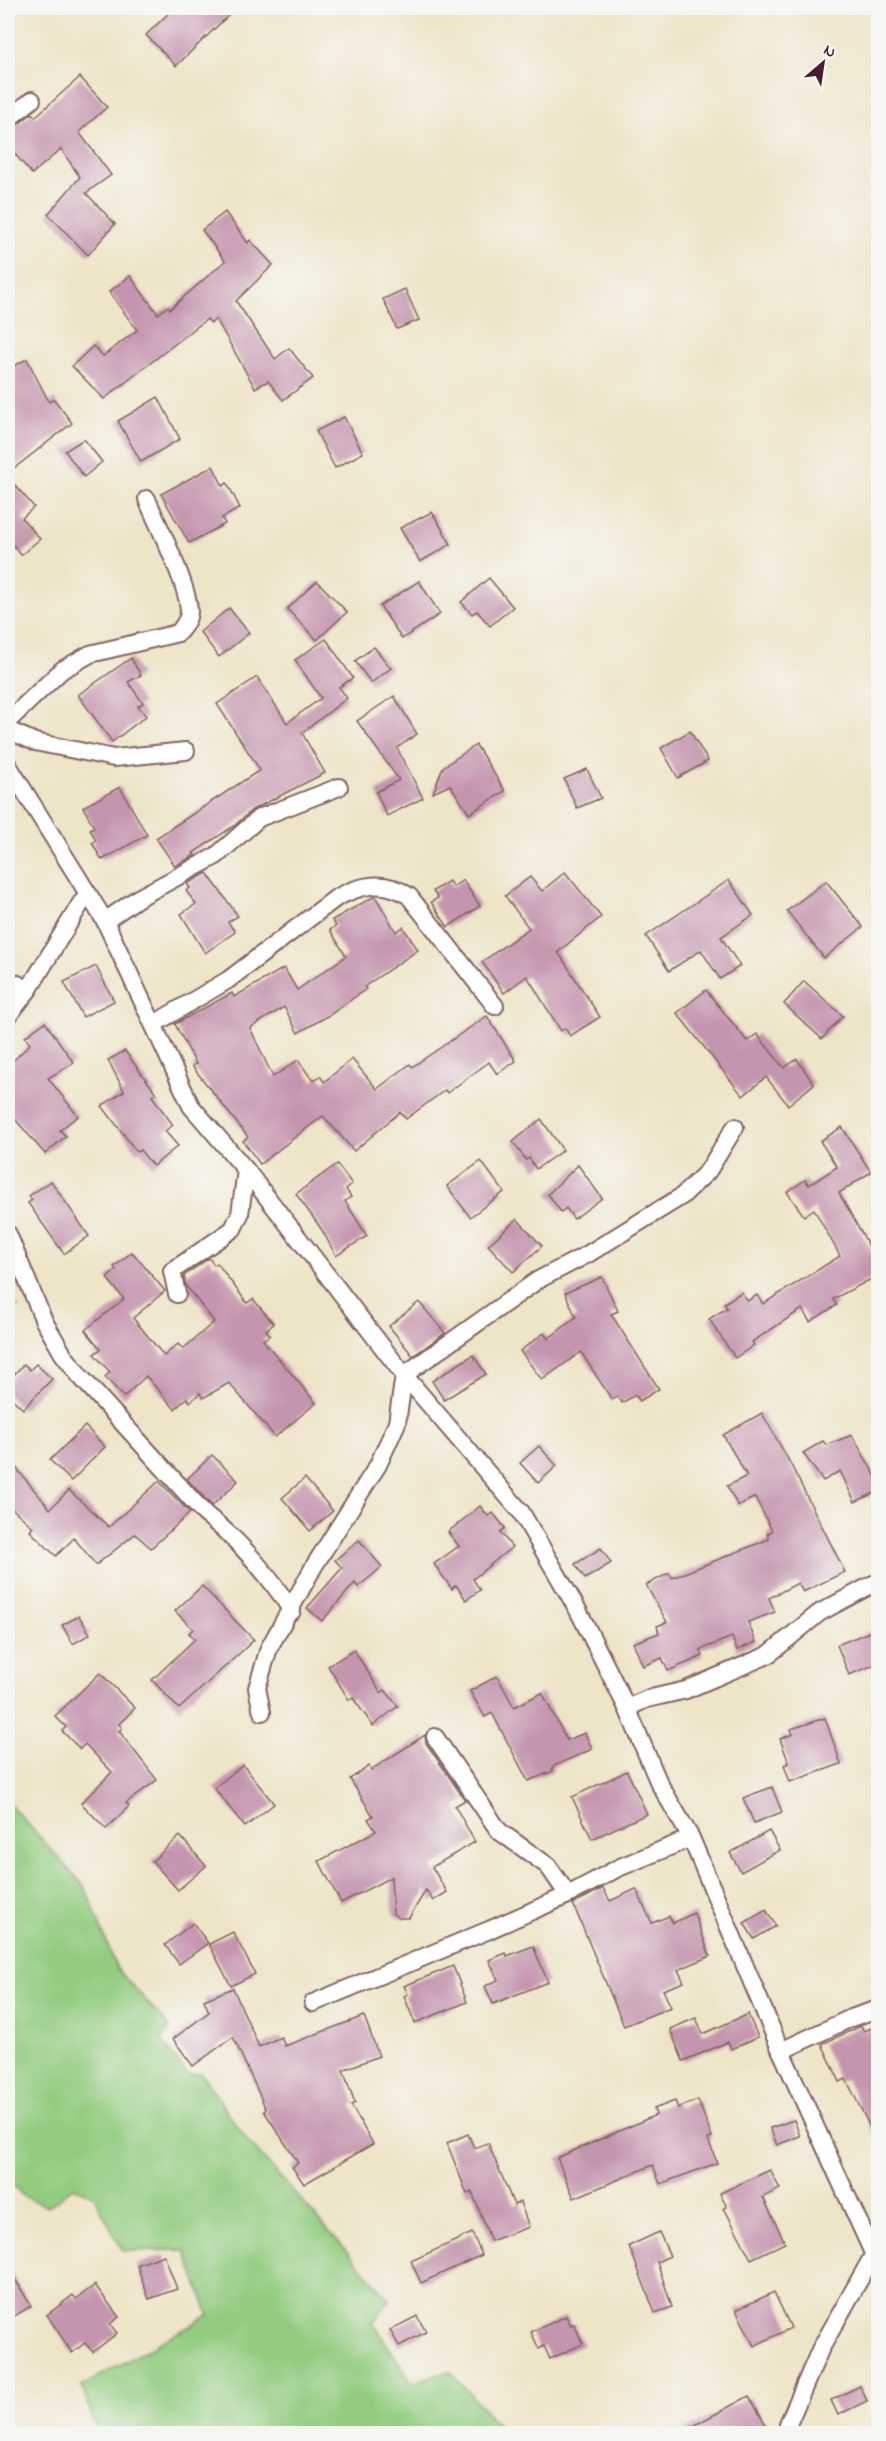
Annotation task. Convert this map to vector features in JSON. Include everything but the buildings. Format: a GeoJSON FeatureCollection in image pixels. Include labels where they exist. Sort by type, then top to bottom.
{"type":"FeatureCollection","features":[{"type":"Feature","properties":{"kind":"street"},"geometry":{"type":"LineString","coordinates":[[8,119],[32,100]]}},
{"type":"Feature","properties":{"kind":"street"},"geometry":{"type":"LineString","coordinates":[[8,721],[62,670],[90,654],[131,646],[145,639],[178,633],[186,623],[189,611],[180,579],[147,499]]}},
{"type":"Feature","properties":{"kind":"street"},"geometry":{"type":"LineString","coordinates":[[8,730],[35,742],[114,758],[186,751]]}},
{"type":"Feature","properties":{"kind":"street"},"geometry":{"type":"LineString","coordinates":[[8,765],[105,921],[191,1106],[246,1170],[404,1375],[521,1512],[579,1612],[627,1708],[659,1783],[691,1838],[781,2051],[877,2256],[820,2350],[788,2424],[788,2433]]}},
{"type":"Feature","properties":{"kind":"street"},"geometry":{"type":"LineString","coordinates":[[105,921],[138,898],[216,856],[259,818],[339,787]]}},
{"type":"Feature","properties":{"kind":"street"},"geometry":{"type":"LineString","coordinates":[[154,1024],[228,980],[336,898],[356,888],[377,885],[398,889],[409,896],[495,1006]]}},
{"type":"Feature","properties":{"kind":"street"},"geometry":{"type":"LineString","coordinates":[[8,1016],[29,989],[81,903],[89,895]]}},
{"type":"Feature","properties":{"kind":"street"},"geometry":{"type":"LineString","coordinates":[[8,980],[29,989]]}},
{"type":"Feature","properties":{"kind":"street"},"geometry":{"type":"LineString","coordinates":[[262,1712],[258,1688],[269,1648],[292,1611],[314,1566],[378,1465],[397,1423],[404,1375],[538,1280],[588,1254],[682,1196],[708,1171],[735,1127]]}},
{"type":"Feature","properties":{"kind":"street"},"geometry":{"type":"LineString","coordinates":[[177,1294],[172,1271],[233,1229],[240,1214],[246,1170]]}},
{"type":"Feature","properties":{"kind":"street"},"geometry":{"type":"LineString","coordinates":[[8,1234],[44,1321],[79,1376],[205,1514],[222,1528],[274,1583],[292,1611]]}},
{"type":"Feature","properties":{"kind":"street"},"geometry":{"type":"LineString","coordinates":[[627,1708],[647,1699],[686,1690],[768,1655],[819,1613],[873,1584]]}},
{"type":"Feature","properties":{"kind":"street"},"geometry":{"type":"LineString","coordinates":[[435,1737],[499,1831],[549,1866],[568,1895]]}},
{"type":"Feature","properties":{"kind":"street"},"geometry":{"type":"LineString","coordinates":[[313,2003],[568,1895],[618,1868],[691,1838]]}},
{"type":"Feature","properties":{"kind":"street"},"geometry":{"type":"LineString","coordinates":[[781,2051],[879,2009]]}},
{"type":"Feature","properties":{"kind":"green space"},"geometry":{"type":"Polygon","coordinates":[[[8,1802],[85,1887],[117,1969],[170,2027],[161,2039],[188,2075],[201,2073],[246,2139],[390,2299],[373,2323],[412,2382],[450,2371],[505,2433],[97,2433],[82,2386],[209,2315],[185,2250],[123,2251],[93,2195],[73,2187],[48,2207],[23,2196],[8,2180],[8,1802]]]}}]}
